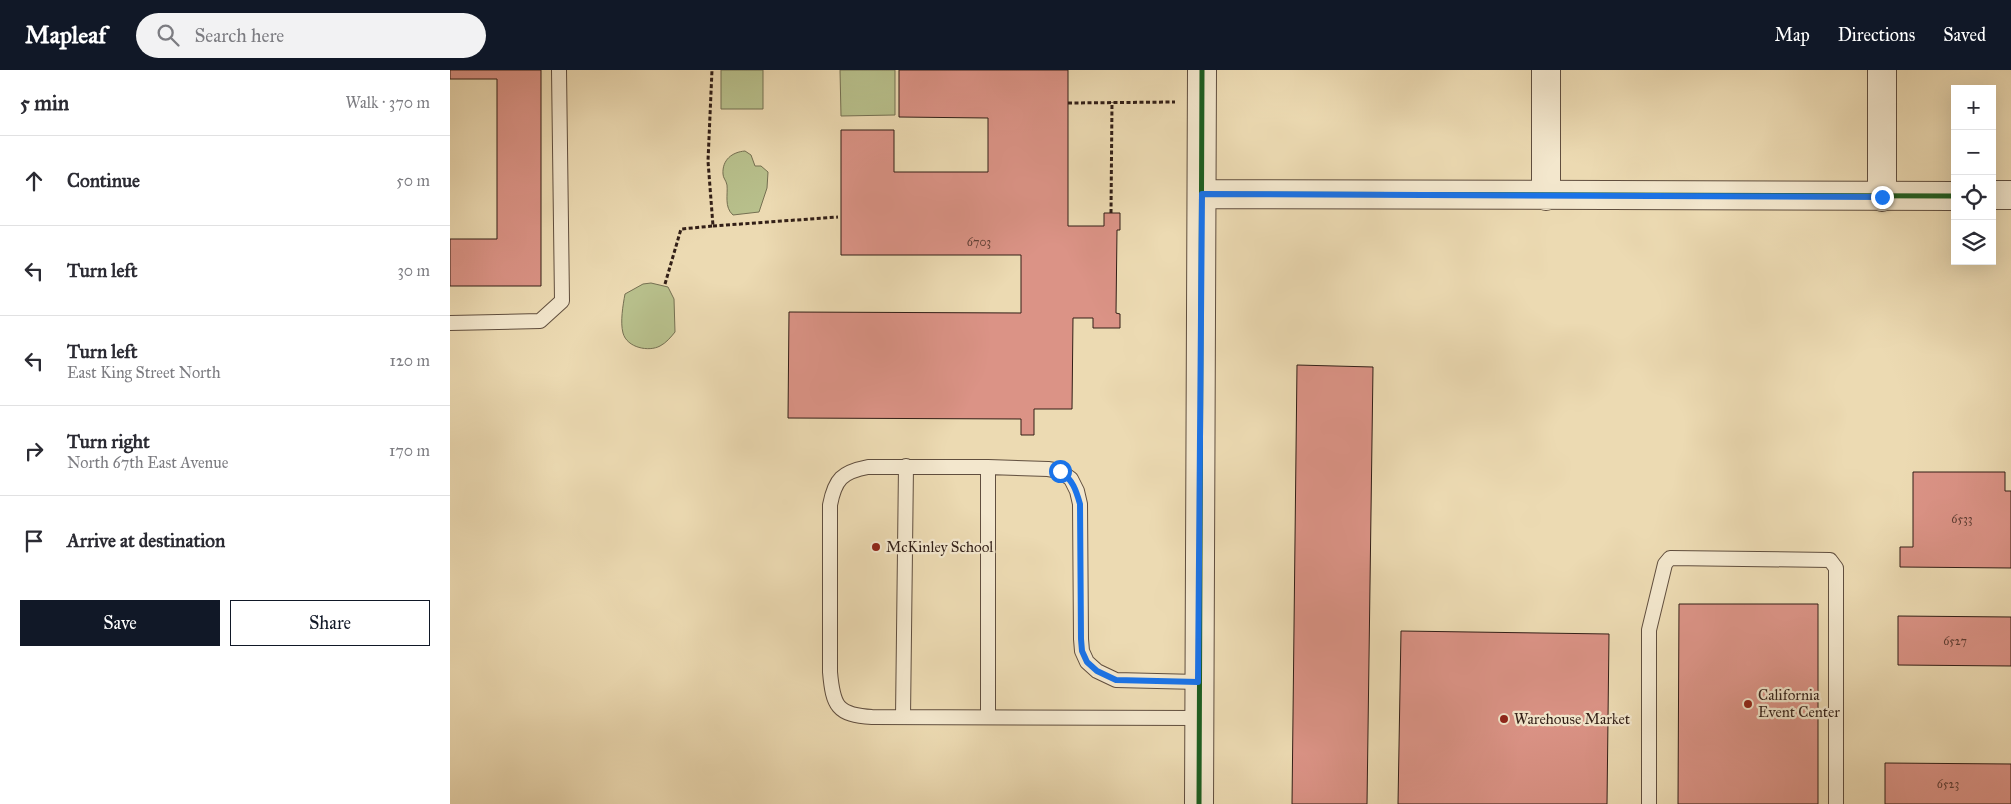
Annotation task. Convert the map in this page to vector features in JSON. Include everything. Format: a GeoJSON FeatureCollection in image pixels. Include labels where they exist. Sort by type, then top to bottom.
{"type":"FeatureCollection","features":[{"type":"Feature","properties":{"kind":"street"},"geometry":{"type":"LineString","coordinates":[[1199,804],[1202,70]]}},
{"type":"Feature","properties":{"kind":"street"},"geometry":{"type":"LineString","coordinates":[[1546,70],[1546,196]]}},
{"type":"Feature","properties":{"kind":"street"},"geometry":{"type":"LineString","coordinates":[[1882,70],[1882,197]]}},
{"type":"Feature","properties":{"kind":"street"},"geometry":{"type":"LineString","coordinates":[[1202,194],[1951,196]]}},
{"type":"Feature","properties":{"kind":"street"},"geometry":{"type":"LineString","coordinates":[[1996,195],[2011,195]]}},
{"type":"Feature","properties":{"kind":"lane"},"geometry":{"type":"LineString","coordinates":[[450,323],[540,322],[562,301],[559,70]]}},
{"type":"Feature","properties":{"kind":"lane"},"geometry":{"type":"LineString","coordinates":[[903,717],[906,466]]}},
{"type":"Feature","properties":{"kind":"lane"},"geometry":{"type":"LineString","coordinates":[[1198,682],[1116,680],[1097,671],[1087,662],[1082,651],[1081,639],[1080,504],[1077,491],[1070,479],[1060,471],[988,467],[868,467],[851,470],[841,477],[833,489],[830,505],[830,672],[832,695],[842,710],[853,716],[1198,718]]}},
{"type":"Feature","properties":{"kind":"lane"},"geometry":{"type":"LineString","coordinates":[[988,467],[988,718]]}},
{"type":"Feature","properties":{"kind":"lane"},"geometry":{"type":"LineString","coordinates":[[1649,804],[1649,630],[1665,564],[1670,558],[1830,560],[1836,568],[1836,804]]}},
{"type":"Feature","properties":{"kind":"path"},"geometry":{"type":"LineString","coordinates":[[712,70],[708,161],[713,226]]}},
{"type":"Feature","properties":{"kind":"path"},"geometry":{"type":"LineString","coordinates":[[1111,213],[1112,102]]}},
{"type":"Feature","properties":{"kind":"path"},"geometry":{"type":"LineString","coordinates":[[1068,103],[1202,102]]}},
{"type":"Feature","properties":{"kind":"path"},"geometry":{"type":"LineString","coordinates":[[665,284],[681,229],[838,217]]}},
{"type":"Feature","properties":{"kind":"green space"},"geometry":{"type":"Polygon","coordinates":[[[721,70],[763,70],[763,109],[721,109],[721,70]]]}},
{"type":"Feature","properties":{"kind":"green space"},"geometry":{"type":"Polygon","coordinates":[[[840,70],[895,70],[895,115],[841,116],[840,70]]]}},
{"type":"Feature","properties":{"kind":"green space"},"geometry":{"type":"Polygon","coordinates":[[[745,151],[751,155],[755,166],[761,166],[768,172],[767,188],[759,212],[733,215],[727,205],[727,185],[723,169],[726,161],[732,155],[745,151]]]}},
{"type":"Feature","properties":{"kind":"green space"},"geometry":{"type":"Polygon","coordinates":[[[651,283],[668,287],[674,299],[675,332],[666,342],[650,349],[634,345],[625,338],[622,329],[622,313],[625,294],[643,284],[651,283]]]}},
{"type":"Feature","properties":{"kind":"building"},"geometry":{"type":"Polygon","coordinates":[[[450,70],[541,70],[541,286],[450,286],[450,239],[497,239],[497,79],[450,79],[450,70]]]}},
{"type":"Feature","properties":{"kind":"building"},"geometry":{"type":"Polygon","coordinates":[[[899,70],[1068,70],[1068,226],[1104,226],[1104,213],[1120,213],[1120,230],[1117,230],[1116,313],[1120,314],[1120,328],[1093,328],[1093,318],[1073,318],[1072,409],[1034,409],[1034,435],[1021,435],[1021,419],[788,418],[789,312],[1021,313],[1021,255],[841,255],[841,130],[894,130],[894,172],[988,172],[988,118],[899,117],[899,70]]]}},
{"type":"Feature","properties":{"kind":"building"},"geometry":{"type":"Polygon","coordinates":[[[1297,365],[1373,367],[1367,804],[1292,804],[1297,365]]]}},
{"type":"Feature","properties":{"kind":"building"},"geometry":{"type":"Polygon","coordinates":[[[1913,472],[2005,472],[2005,491],[2011,491],[2011,568],[1900,567],[1900,547],[1913,547],[1913,472]]]}},
{"type":"Feature","properties":{"kind":"building","name":"California Event Center"},"geometry":{"type":"Polygon","coordinates":[[[1679,604],[1818,604],[1818,804],[1678,804],[1679,604]]]}},
{"type":"Feature","properties":{"kind":"building"},"geometry":{"type":"Polygon","coordinates":[[[1898,616],[2011,617],[2011,666],[1898,665],[1898,616]]]}},
{"type":"Feature","properties":{"kind":"building","name":"Warehouse Market"},"geometry":{"type":"Polygon","coordinates":[[[1401,631],[1609,634],[1607,804],[1398,804],[1401,631]]]}},
{"type":"Feature","properties":{"kind":"building"},"geometry":{"type":"Polygon","coordinates":[[[1885,763],[2011,764],[2011,804],[1885,804],[1885,763]]]}},
{"type":"Feature","properties":{"kind":"cycle path"},"geometry":{"type":"LineString","coordinates":[[1199,804],[1202,70]]}},
{"type":"Feature","properties":{"kind":"cycle path"},"geometry":{"type":"LineString","coordinates":[[1202,194],[1951,196]]}},
{"type":"Feature","properties":{"kind":"place","name":"McKinley School"},"geometry":{"type":"Point","coordinates":[876,547]}},
{"type":"Feature","properties":{"kind":"place","name":"California Event Center"},"geometry":{"type":"Point","coordinates":[1748,704]}},
{"type":"Feature","properties":{"kind":"place","name":"Warehouse Market"},"geometry":{"type":"Point","coordinates":[1504,719]}},
{"type":"Feature","properties":{"kind":"route"},"geometry":{"type":"LineString","coordinates":[[1060,471],[1070,479],[1077,491],[1080,504],[1081,639],[1082,651],[1087,662],[1097,671],[1116,680],[1198,682],[1202,194],[1882,197]]}}]}
